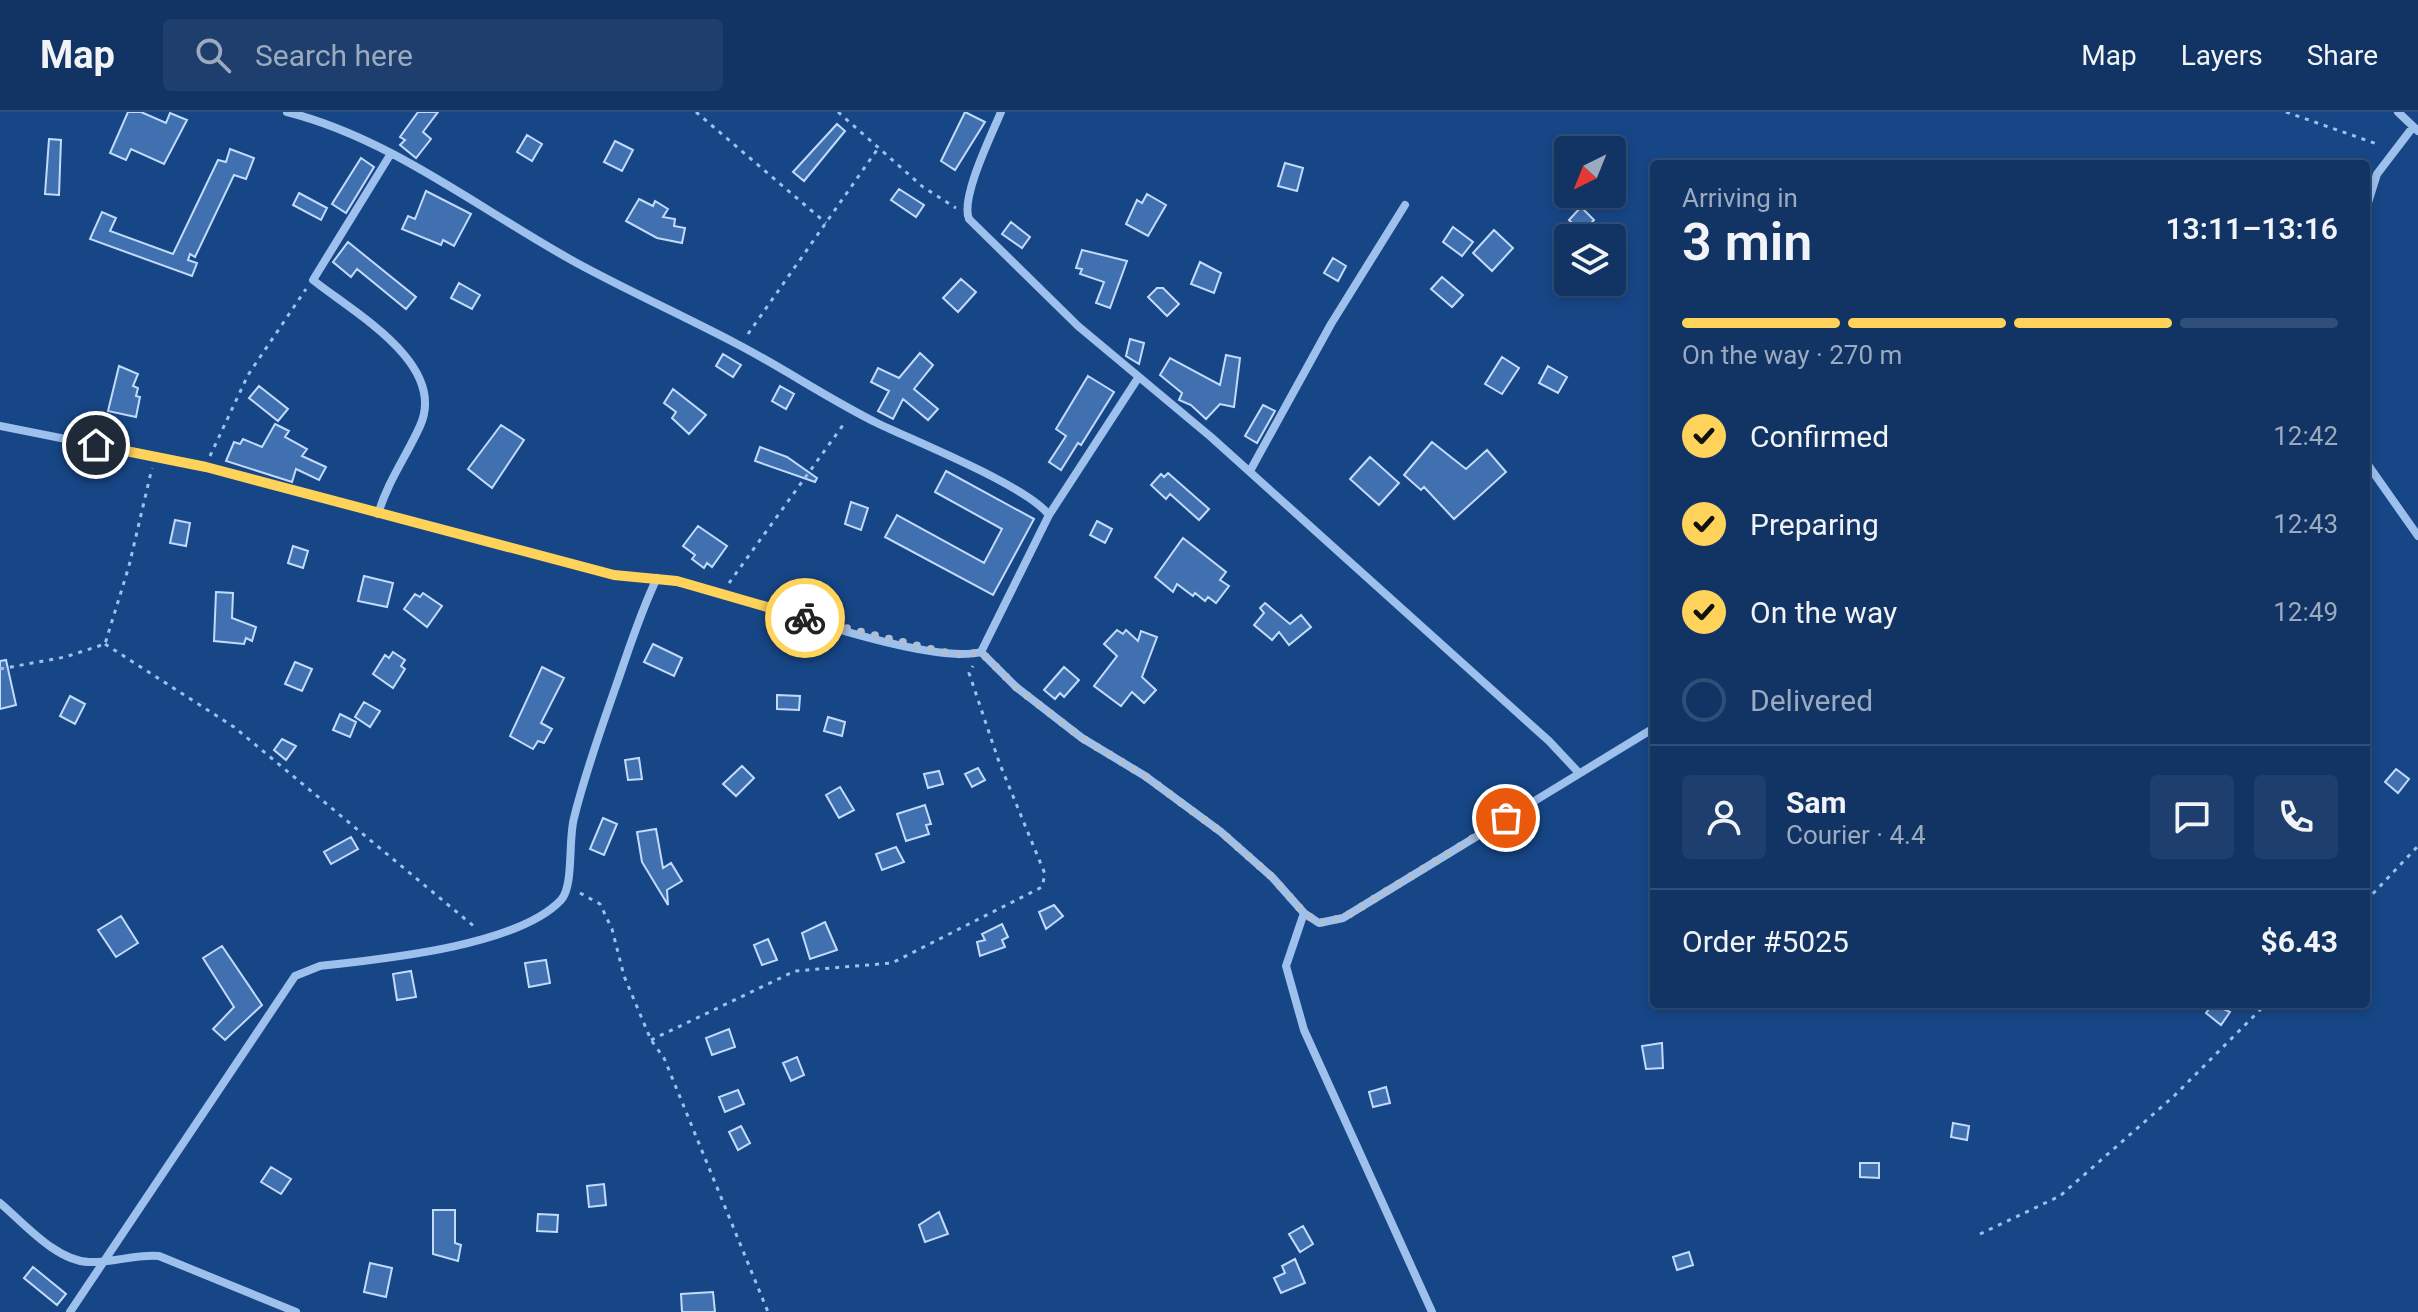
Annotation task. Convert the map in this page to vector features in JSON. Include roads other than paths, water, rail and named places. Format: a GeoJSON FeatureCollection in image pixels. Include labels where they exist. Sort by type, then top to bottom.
{"type":"FeatureCollection","features":[{"type":"Feature","properties":{"kind":"street"},"geometry":{"type":"LineString","coordinates":[[287,112],[329,125],[390,155],[494,212],[576,263],[741,346],[853,411],[1017,491],[1049,515]]}},
{"type":"Feature","properties":{"kind":"street"},"geometry":{"type":"LineString","coordinates":[[1001,112],[973,183],[966,214],[1078,326],[1250,471],[1537,730],[1579,773]]}},
{"type":"Feature","properties":{"kind":"street"},"geometry":{"type":"LineString","coordinates":[[2370,196],[2377,174],[2393,150],[2416,129],[2398,112]]}},
{"type":"Feature","properties":{"kind":"street"},"geometry":{"type":"LineString","coordinates":[[378,514],[392,474],[421,424],[427,393],[408,359],[313,280],[390,155]]}},
{"type":"Feature","properties":{"kind":"street"},"geometry":{"type":"LineString","coordinates":[[1250,471],[1331,324],[1405,205]]}},
{"type":"Feature","properties":{"kind":"street"},"geometry":{"type":"LineString","coordinates":[[981,652],[1049,515],[1138,378]]}},
{"type":"Feature","properties":{"kind":"street"},"geometry":{"type":"LineString","coordinates":[[0,426],[206,467],[378,514],[469,534],[614,575],[657,578],[722,593],[913,646],[964,655],[981,652]]}},
{"type":"Feature","properties":{"kind":"street"},"geometry":{"type":"LineString","coordinates":[[2370,468],[2418,536]]}},
{"type":"Feature","properties":{"kind":"street"},"geometry":{"type":"LineString","coordinates":[[70,1312],[295,976],[320,966],[491,938],[535,921],[561,900],[569,887],[569,838],[578,800],[635,630],[657,578]]}},
{"type":"Feature","properties":{"kind":"street"},"geometry":{"type":"LineString","coordinates":[[981,652],[1016,687],[1082,738],[1169,793],[1231,841],[1272,877],[1304,913],[1319,923],[1343,918],[1650,730]]}},
{"type":"Feature","properties":{"kind":"street"},"geometry":{"type":"LineString","coordinates":[[1304,913],[1286,966],[1304,1030],[1432,1312]]}},
{"type":"Feature","properties":{"kind":"street"},"geometry":{"type":"LineString","coordinates":[[0,1203],[72,1259],[105,1261],[159,1256],[296,1312]]}}]}
